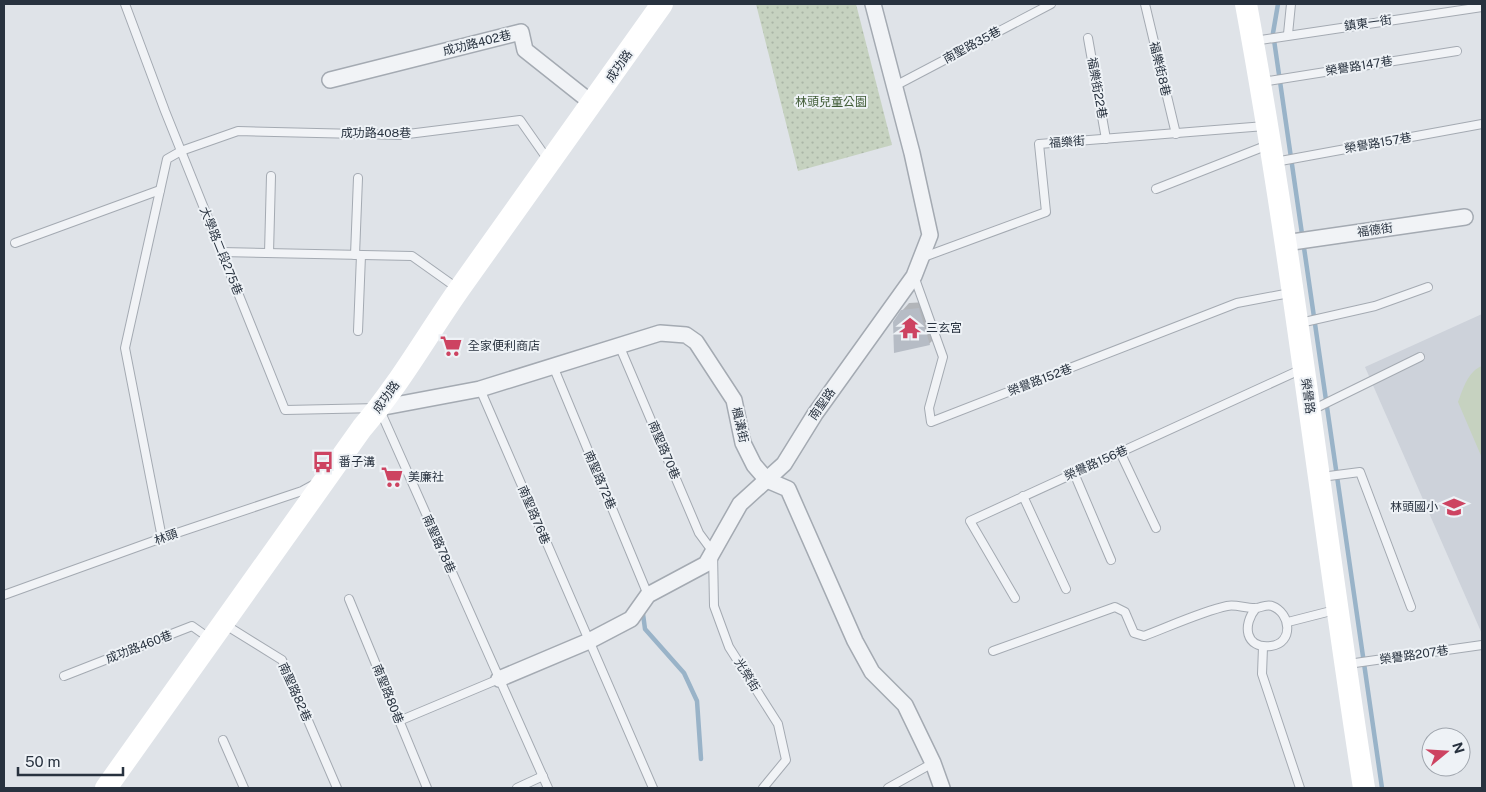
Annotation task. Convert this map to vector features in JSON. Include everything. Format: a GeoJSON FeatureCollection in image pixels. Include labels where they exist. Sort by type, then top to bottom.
{"type":"FeatureCollection","features":[{"type":"Feature","properties":{"kind":"main road","name":"成功路"},"geometry":{"type":"LineString","coordinates":[[106,788],[216,631],[362,428],[379,408],[459,290],[593,104],[662,4]]}},
{"type":"Feature","properties":{"kind":"main road","name":"榮譽路"},"geometry":{"type":"LineString","coordinates":[[1246,4],[1294,292],[1337,609],[1364,788]]}},
{"type":"Feature","properties":{"kind":"street","name":"南聖路"},"geometry":{"type":"LineString","coordinates":[[499,679],[589,641],[631,619],[648,595],[706,564],[740,504],[784,464],[815,414],[914,276],[930,235],[912,153],[893,87],[873,4]]}},
{"type":"Feature","properties":{"kind":"street","name":"成功路402巷"},"geometry":{"type":"LineString","coordinates":[[330,80],[521,32],[525,50],[593,104]]}},
{"type":"Feature","properties":{"kind":"street","name":"福德街"},"geometry":{"type":"LineString","coordinates":[[1285,243],[1465,217]]}},
{"type":"Feature","properties":{"kind":"street","name":"楓溝街"},"geometry":{"type":"LineString","coordinates":[[379,408],[480,389],[660,333],[686,335],[696,342],[734,400],[743,443],[754,465],[767,480],[788,489],[855,641],[872,672],[905,705],[933,763],[942,788]]}},
{"type":"Feature","properties":{"kind":"lane","name":"大學路二段275巷"},"geometry":{"type":"LineString","coordinates":[[125,4],[181,151],[285,410],[379,408]]}},
{"type":"Feature","properties":{"kind":"lane","name":"南聖路35巷"},"geometry":{"type":"LineString","coordinates":[[893,87],[1051,4]]}},
{"type":"Feature","properties":{"kind":"lane","name":"福樂街8巷"},"geometry":{"type":"LineString","coordinates":[[1145,4],[1176,134]]}},
{"type":"Feature","properties":{"kind":"lane"},"geometry":{"type":"LineString","coordinates":[[1288,34],[1291,4]]}},
{"type":"Feature","properties":{"kind":"lane","name":"鎮東一街"},"geometry":{"type":"LineString","coordinates":[[1253,41],[1288,34],[1482,7]]}},
{"type":"Feature","properties":{"kind":"lane","name":"福樂街22巷"},"geometry":{"type":"LineString","coordinates":[[1088,38],[1106,139]]}},
{"type":"Feature","properties":{"kind":"lane","name":"榮譽路147巷"},"geometry":{"type":"LineString","coordinates":[[1260,82],[1458,50]]}},
{"type":"Feature","properties":{"kind":"lane","name":"成功路408巷"},"geometry":{"type":"LineString","coordinates":[[181,151],[238,131],[400,135],[520,120],[551,163]]}},
{"type":"Feature","properties":{"kind":"lane","name":"榮譽路157巷"},"geometry":{"type":"LineString","coordinates":[[1270,144],[1482,124]]}},
{"type":"Feature","properties":{"kind":"lane","name":"福樂街"},"geometry":{"type":"LineString","coordinates":[[921,258],[1046,212],[1039,144],[1176,134],[1270,144]]}},
{"type":"Feature","properties":{"kind":"lane"},"geometry":{"type":"LineString","coordinates":[[1156,189],[1270,144]]}},
{"type":"Feature","properties":{"kind":"lane"},"geometry":{"type":"LineString","coordinates":[[162,538],[125,348],[167,159],[181,151]]}},
{"type":"Feature","properties":{"kind":"lane"},"geometry":{"type":"LineString","coordinates":[[269,253],[271,176]]}},
{"type":"Feature","properties":{"kind":"lane"},"geometry":{"type":"LineString","coordinates":[[358,178],[358,331]]}},
{"type":"Feature","properties":{"kind":"lane"},"geometry":{"type":"LineString","coordinates":[[15,243],[160,190]]}},
{"type":"Feature","properties":{"kind":"lane"},"geometry":{"type":"LineString","coordinates":[[221,252],[412,256],[459,290]]}},
{"type":"Feature","properties":{"kind":"lane","name":"榮譽路152巷"},"geometry":{"type":"LineString","coordinates":[[914,276],[943,357],[929,408],[931,422],[1237,303],[1294,292]]}},
{"type":"Feature","properties":{"kind":"lane"},"geometry":{"type":"LineString","coordinates":[[1298,323],[1375,306],[1428,287]]}},
{"type":"Feature","properties":{"kind":"lane","name":"南聖路70巷"},"geometry":{"type":"LineString","coordinates":[[619,345],[698,534],[713,552]]}},
{"type":"Feature","properties":{"kind":"lane"},"geometry":{"type":"LineString","coordinates":[[1310,411],[1420,357]]}},
{"type":"Feature","properties":{"kind":"lane","name":"南聖路72巷"},"geometry":{"type":"LineString","coordinates":[[553,366],[648,595]]}},
{"type":"Feature","properties":{"kind":"lane","name":"榮譽路156巷"},"geometry":{"type":"LineString","coordinates":[[1015,598],[970,520],[1304,369]]}},
{"type":"Feature","properties":{"kind":"lane","name":"南聖路76巷"},"geometry":{"type":"LineString","coordinates":[[480,389],[653,788]]}},
{"type":"Feature","properties":{"kind":"lane","name":"南聖路78巷"},"geometry":{"type":"LineString","coordinates":[[379,408],[548,788]]}},
{"type":"Feature","properties":{"kind":"lane"},"geometry":{"type":"LineString","coordinates":[[1120,452],[1156,528]]}},
{"type":"Feature","properties":{"kind":"lane"},"geometry":{"type":"LineString","coordinates":[[1319,477],[1360,472],[1411,607]]}},
{"type":"Feature","properties":{"kind":"lane"},"geometry":{"type":"LineString","coordinates":[[1074,473],[1111,560]]}},
{"type":"Feature","properties":{"kind":"lane","name":"林頭"},"geometry":{"type":"LineString","coordinates":[[4,595],[162,538],[302,492],[328,477]]}},
{"type":"Feature","properties":{"kind":"lane"},"geometry":{"type":"LineString","coordinates":[[1023,496],[1066,589]]}},
{"type":"Feature","properties":{"kind":"lane","name":"光榮街"},"geometry":{"type":"LineString","coordinates":[[713,552],[714,606],[729,647],[778,724],[786,760],[764,788]]}},
{"type":"Feature","properties":{"kind":"lane","name":"南聖路80巷"},"geometry":{"type":"LineString","coordinates":[[349,599],[428,788]]}},
{"type":"Feature","properties":{"kind":"lane"},"geometry":{"type":"LineString","coordinates":[[993,651],[1115,607],[1125,612],[1134,633],[1144,636],[1228,606],[1256,608],[1270,605],[1282,610],[1288,622],[1286,636],[1277,645],[1263,647],[1252,641],[1247,630],[1248,618],[1256,608]]}},
{"type":"Feature","properties":{"kind":"lane"},"geometry":{"type":"LineString","coordinates":[[1288,622],[1337,609]]}},
{"type":"Feature","properties":{"kind":"lane","name":"成功路460巷"},"geometry":{"type":"LineString","coordinates":[[64,676],[192,626],[216,631]]}},
{"type":"Feature","properties":{"kind":"lane","name":"南聖路82巷"},"geometry":{"type":"LineString","coordinates":[[216,631],[282,660],[337,788]]}},
{"type":"Feature","properties":{"kind":"lane","name":"榮譽路207巷"},"geometry":{"type":"LineString","coordinates":[[1345,665],[1482,645]]}},
{"type":"Feature","properties":{"kind":"lane"},"geometry":{"type":"LineString","coordinates":[[1263,647],[1262,674],[1300,788]]}},
{"type":"Feature","properties":{"kind":"lane"},"geometry":{"type":"LineString","coordinates":[[399,721],[499,679]]}},
{"type":"Feature","properties":{"kind":"lane"},"geometry":{"type":"LineString","coordinates":[[223,740],[244,788]]}},
{"type":"Feature","properties":{"kind":"lane"},"geometry":{"type":"LineString","coordinates":[[888,788],[933,763]]}},
{"type":"Feature","properties":{"kind":"lane"},"geometry":{"type":"LineString","coordinates":[[517,788],[542,776]]}},
{"type":"Feature","properties":{"kind":"shaded area","name":"林頭國小"},"geometry":{"type":"Polygon","coordinates":[[[1482,314],[1482,634],[1365,367],[1482,314]]]}},
{"type":"Feature","properties":{"kind":"green space","name":"林頭兒童公園"},"geometry":{"type":"Polygon","coordinates":[[[756,4],[856,4],[892,145],[798,171],[756,4]]]}},
{"type":"Feature","properties":{"kind":"green space"},"geometry":{"type":"Polygon","coordinates":[[[1482,366],[1482,458],[1458,402],[1470,376],[1477,368],[1482,366]]]}},
{"type":"Feature","properties":{"kind":"building","name":"三玄宮"},"geometry":{"type":"Polygon","coordinates":[[[919,308],[930,345],[894,353],[893,322],[901,310],[919,308]]]}},
{"type":"Feature","properties":{"kind":"waterway"},"geometry":{"type":"LineString","coordinates":[[1278,4],[1273,33],[1382,788]]}},
{"type":"Feature","properties":{"kind":"waterway"},"geometry":{"type":"LineString","coordinates":[[643,614],[645,629],[684,673],[697,701],[701,759]]}},
{"type":"Feature","properties":{"kind":"place","name":"三玄宮"},"geometry":{"type":"Point","coordinates":[910,328]}},
{"type":"Feature","properties":{"kind":"place","name":"全家便利商店"},"geometry":{"type":"Point","coordinates":[451,346]}},
{"type":"Feature","properties":{"kind":"place","name":"番子溝"},"geometry":{"type":"Point","coordinates":[323,462]}},
{"type":"Feature","properties":{"kind":"place","name":"美廉社"},"geometry":{"type":"Point","coordinates":[392,477]}},
{"type":"Feature","properties":{"kind":"place","name":"林頭國小"},"geometry":{"type":"Point","coordinates":[1454,507]}}]}
